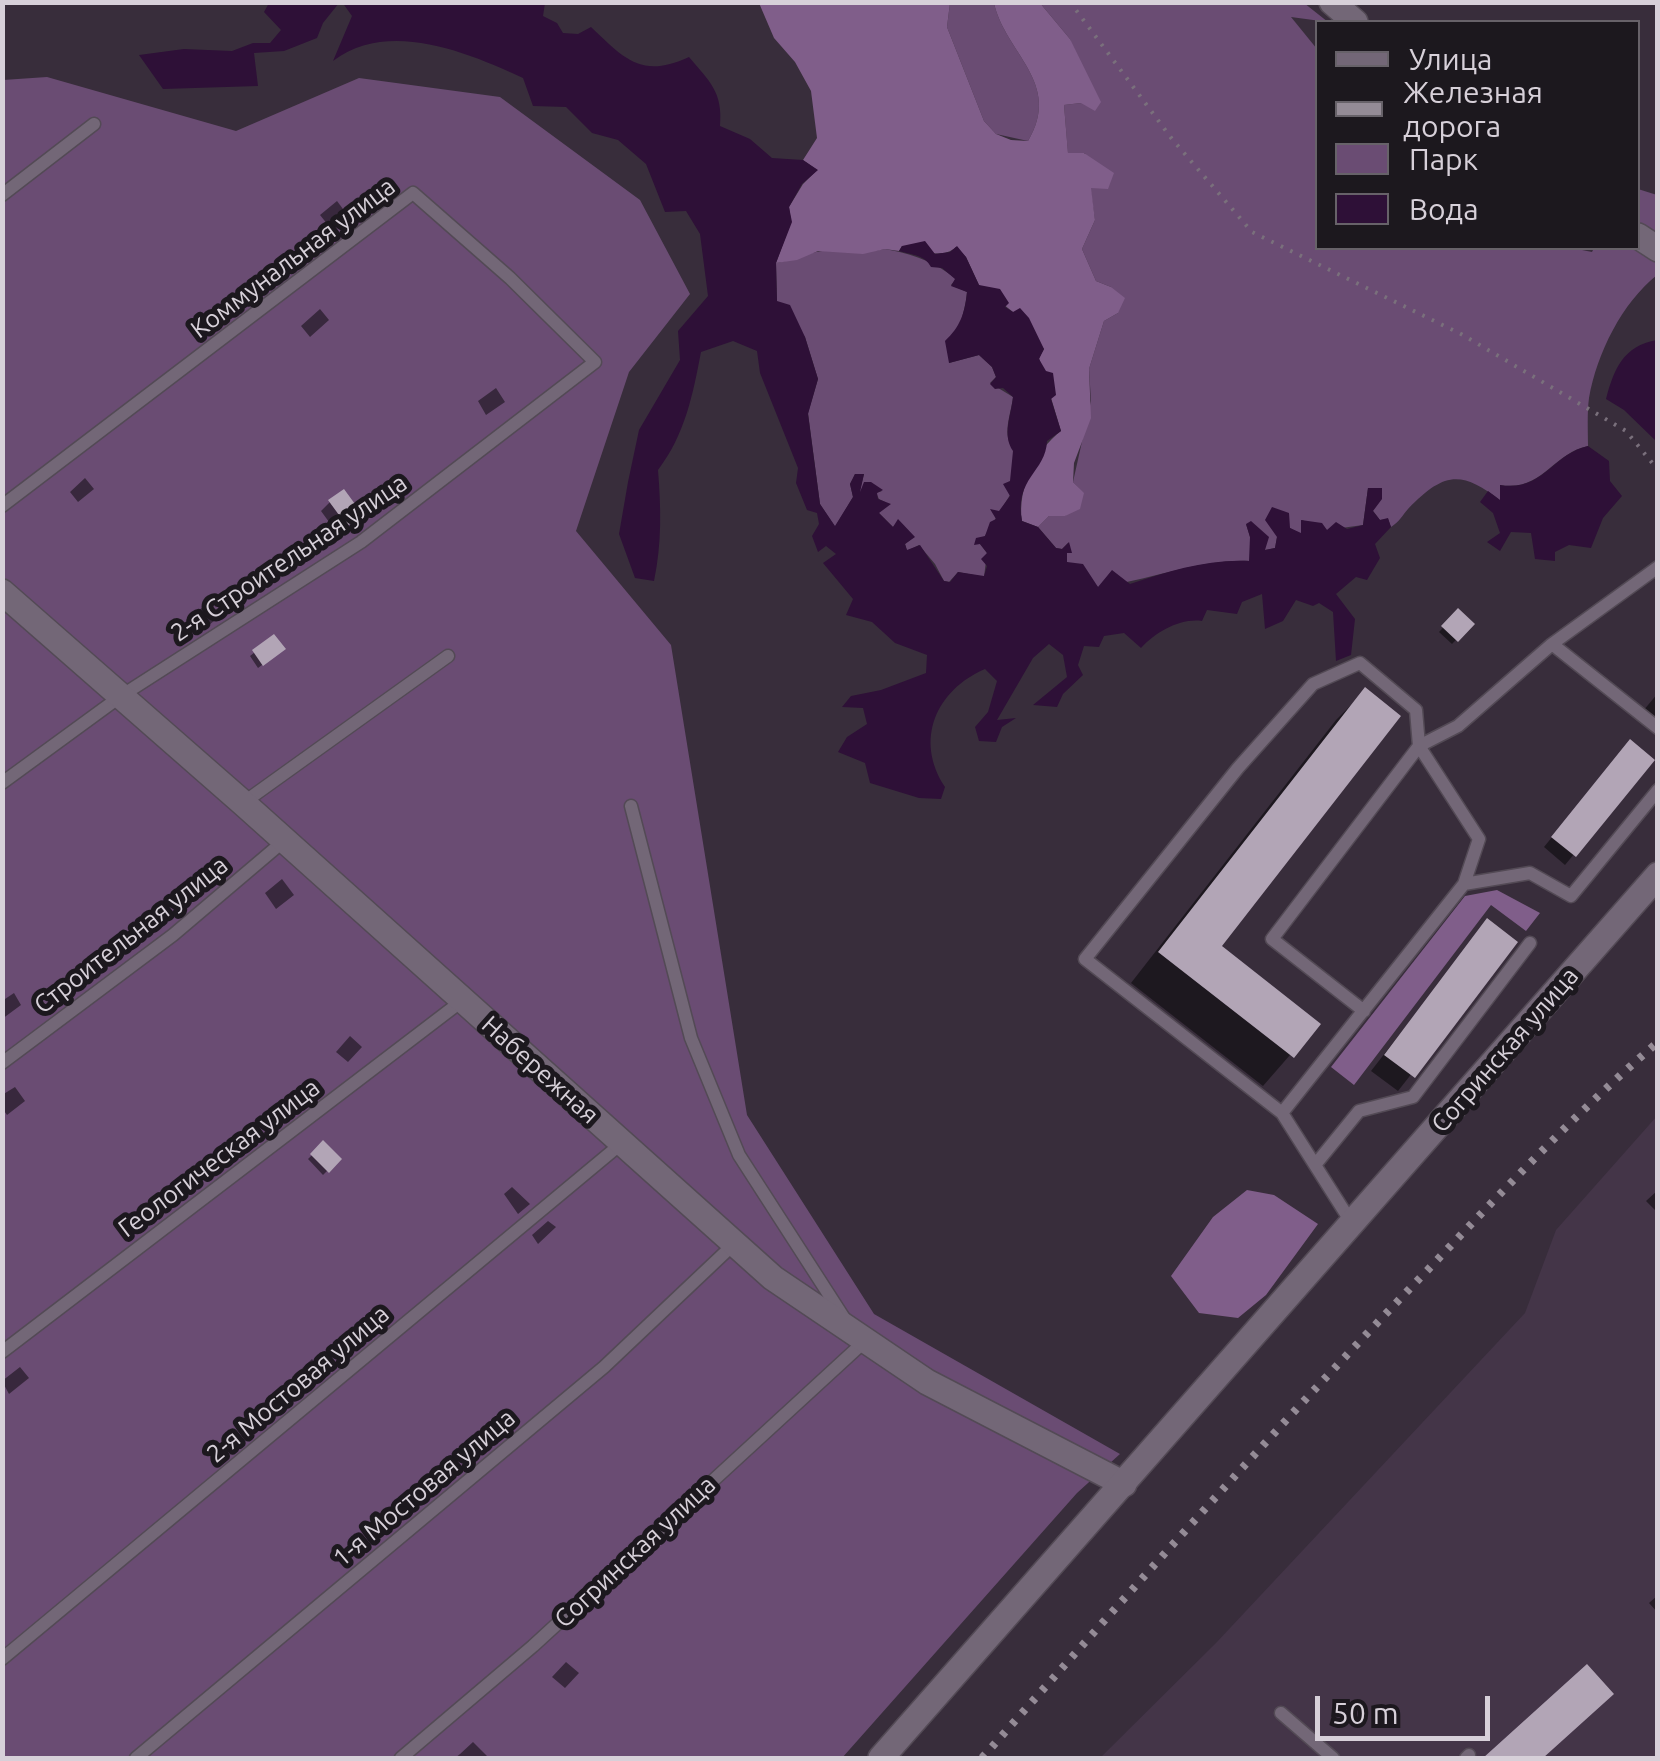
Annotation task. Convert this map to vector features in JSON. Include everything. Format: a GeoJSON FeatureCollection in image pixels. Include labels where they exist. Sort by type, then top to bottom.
{"type":"FeatureCollection","features":[{"type":"Feature","properties":{"kind":"street"},"geometry":{"type":"LineString","coordinates":[[1332,2],[1353,20]]}},
{"type":"Feature","properties":{"kind":"street","name":"Набережная"},"geometry":{"type":"LineString","coordinates":[[2,592],[773,1278],[926,1382],[1124,1484]]}},
{"type":"Feature","properties":{"kind":"street","name":"Согринская улица"},"geometry":{"type":"LineString","coordinates":[[881,1758],[1658,875]]}},
{"type":"Feature","properties":{"kind":"lane"},"geometry":{"type":"LineString","coordinates":[[2,195],[94,124]]}},
{"type":"Feature","properties":{"kind":"lane","name":"Коммунальная улица"},"geometry":{"type":"LineString","coordinates":[[2,506],[413,194],[510,278],[595,362]]}},
{"type":"Feature","properties":{"kind":"lane","name":"2-я Строительная улица"},"geometry":{"type":"LineString","coordinates":[[2,783],[121,696],[362,542],[595,362]]}},
{"type":"Feature","properties":{"kind":"lane"},"geometry":{"type":"LineString","coordinates":[[1364,1011],[1272,939],[1419,746],[1458,726],[1552,644],[1658,567]]}},
{"type":"Feature","properties":{"kind":"lane"},"geometry":{"type":"LineString","coordinates":[[1552,644],[1658,728]]}},
{"type":"Feature","properties":{"kind":"lane"},"geometry":{"type":"LineString","coordinates":[[243,803],[448,656]]}},
{"type":"Feature","properties":{"kind":"lane"},"geometry":{"type":"LineString","coordinates":[[1282,1114],[1464,884],[1480,839],[1419,746],[1416,710],[1360,663],[1312,684],[1238,768],[1085,959],[1282,1114],[1353,1225]]}},
{"type":"Feature","properties":{"kind":"lane"},"geometry":{"type":"LineString","coordinates":[[1464,884],[1530,873],[1571,896],[1658,790]]}},
{"type":"Feature","properties":{"kind":"lane"},"geometry":{"type":"LineString","coordinates":[[631,806],[691,1038],[739,1155],[859,1337]]}},
{"type":"Feature","properties":{"kind":"lane","name":"Строительная улица"},"geometry":{"type":"LineString","coordinates":[[2,1063],[173,935],[285,840]]}},
{"type":"Feature","properties":{"kind":"lane"},"geometry":{"type":"LineString","coordinates":[[1315,1164],[1358,1111],[1413,1097],[1530,943]]}},
{"type":"Feature","properties":{"kind":"lane","name":"Геологическая улица"},"geometry":{"type":"LineString","coordinates":[[2,1352],[463,1000]]}},
{"type":"Feature","properties":{"kind":"lane","name":"2-я Мостовая улица"},"geometry":{"type":"LineString","coordinates":[[2,1659],[622,1143]]}},
{"type":"Feature","properties":{"kind":"lane","name":"1-я Мостовая улица"},"geometry":{"type":"LineString","coordinates":[[136,1758],[604,1367],[734,1244]]}},
{"type":"Feature","properties":{"kind":"lane","name":"Согринская улица"},"geometry":{"type":"LineString","coordinates":[[401,1758],[533,1646],[859,1337]]}},
{"type":"Feature","properties":{"kind":"lane"},"geometry":{"type":"LineString","coordinates":[[1281,1713],[1333,1758]]}},
{"type":"Feature","properties":{"kind":"path"},"geometry":{"type":"LineString","coordinates":[[1070,2],[1172,138],[1252,232],[1461,334],[1626,431],[1658,470]]}},
{"type":"Feature","properties":{"kind":"shaded area"},"geometry":{"type":"Polygon","coordinates":[[[759,3],[950,3],[947,27],[984,121],[996,134],[1011,140],[1028,141],[1039,102],[1036,85],[994,3],[1040,3],[1070,39],[1101,102],[1095,111],[1081,103],[1064,105],[1068,153],[1084,153],[1114,173],[1108,189],[1091,188],[1095,220],[1082,249],[1096,281],[1125,298],[1118,313],[1104,321],[1089,369],[1091,418],[1074,463],[1073,482],[1084,493],[1080,509],[1065,516],[1049,516],[1038,527],[1022,521],[1022,496],[1030,471],[1061,431],[1039,358],[1044,349],[1013,312],[979,285],[966,257],[956,247],[944,253],[902,246],[899,251],[885,249],[863,254],[818,251],[776,263],[791,222],[789,207],[817,170],[803,160],[817,138],[811,91],[795,62],[774,38],[759,3]]]}},
{"type":"Feature","properties":{"kind":"shaded area"},"geometry":{"type":"Polygon","coordinates":[[[1497,890],[1540,913],[1526,931],[1491,905],[1354,1085],[1331,1067],[1465,896],[1497,890]]]}},
{"type":"Feature","properties":{"kind":"shaded area"},"geometry":{"type":"Polygon","coordinates":[[[1657,1116],[1657,1758],[1100,1758],[1216,1643],[1525,1313],[1556,1230],[1657,1116]]]}},
{"type":"Feature","properties":{"kind":"shaded area"},"geometry":{"type":"Polygon","coordinates":[[[1247,1190],[1274,1195],[1318,1224],[1266,1295],[1238,1318],[1199,1313],[1171,1276],[1213,1217],[1247,1190]]]}},
{"type":"Feature","properties":{"kind":"green space"},"geometry":{"type":"Polygon","coordinates":[[[950,3],[994,3],[1036,85],[1037,120],[1028,141],[996,134],[984,121],[947,27],[950,3]]]}},
{"type":"Feature","properties":{"kind":"green space"},"geometry":{"type":"Polygon","coordinates":[[[1040,3],[1304,3],[1325,20],[1291,17],[1315,47],[1315,250],[1640,250],[1640,190],[1657,195],[1657,275],[1622,314],[1598,364],[1589,398],[1588,446],[1565,456],[1527,483],[1500,485],[1501,501],[1463,480],[1443,482],[1421,497],[1391,527],[1388,519],[1380,520],[1373,511],[1368,488],[1363,525],[1327,530],[1302,520],[1301,534],[1290,528],[1277,537],[1275,548],[1265,550],[1246,524],[1250,561],[1211,563],[1098,587],[1067,562],[1066,553],[1071,553],[1068,543],[1062,549],[1056,548],[1038,527],[1049,516],[1065,516],[1083,493],[1073,482],[1091,401],[1089,369],[1104,321],[1118,313],[1111,287],[1096,281],[1082,249],[1095,220],[1085,153],[1068,154],[1064,105],[1081,103],[1070,39],[1040,3]]]}},
{"type":"Feature","properties":{"kind":"green space"},"geometry":{"type":"Polygon","coordinates":[[[47,77],[236,131],[359,78],[500,97],[640,200],[690,294],[629,372],[576,531],[671,645],[747,1115],[874,1314],[1120,1454],[1077,1493],[842,1758],[3,1758],[3,80],[47,77]]]}},
{"type":"Feature","properties":{"kind":"green space"},"geometry":{"type":"Polygon","coordinates":[[[885,249],[922,259],[956,279],[951,285],[967,292],[949,363],[979,355],[996,377],[990,383],[1013,397],[1007,431],[1014,450],[1010,495],[980,544],[987,553],[984,577],[958,572],[949,582],[944,581],[919,545],[907,551],[905,544],[914,537],[897,523],[893,527],[878,512],[885,502],[876,493],[882,491],[863,490],[859,494],[864,474],[855,474],[850,484],[853,497],[835,527],[820,504],[808,413],[818,379],[805,337],[777,302],[776,263],[822,251],[885,249]]]}},
{"type":"Feature","properties":{"kind":"water"},"geometry":{"type":"Polygon","coordinates":[[[342,2],[545,3],[543,16],[557,23],[563,33],[578,34],[591,27],[635,62],[658,66],[689,57],[717,96],[720,126],[750,139],[772,158],[803,160],[818,170],[802,184],[789,207],[792,222],[776,263],[777,301],[790,305],[818,379],[808,414],[820,504],[835,526],[853,497],[850,484],[855,474],[864,474],[860,492],[864,482],[883,490],[877,493],[878,499],[891,504],[879,513],[893,527],[898,519],[915,537],[905,544],[907,550],[920,545],[944,581],[950,582],[958,572],[984,576],[987,566],[981,559],[987,553],[980,544],[974,545],[996,519],[990,509],[999,511],[1010,496],[1003,484],[1010,481],[1013,451],[1008,432],[1013,397],[990,384],[996,377],[979,355],[949,363],[945,341],[961,319],[967,292],[951,286],[955,279],[942,268],[931,267],[922,258],[899,251],[902,246],[925,241],[935,254],[950,252],[957,246],[979,285],[1000,289],[1009,303],[1005,307],[1013,312],[1020,308],[1029,318],[1044,349],[1039,359],[1046,371],[1053,373],[1056,395],[1051,399],[1061,431],[1047,441],[1042,461],[1026,485],[1022,521],[1038,527],[1056,548],[1062,549],[1069,542],[1072,553],[1067,553],[1067,562],[1083,564],[1098,587],[1112,570],[1130,584],[1203,564],[1249,561],[1246,524],[1251,521],[1269,537],[1265,550],[1275,548],[1277,537],[1265,520],[1272,507],[1289,513],[1290,528],[1301,533],[1301,520],[1322,523],[1327,530],[1336,522],[1347,529],[1363,525],[1368,488],[1382,488],[1382,499],[1373,511],[1380,520],[1388,518],[1391,527],[1375,544],[1380,558],[1367,580],[1356,577],[1336,594],[1355,619],[1351,655],[1336,661],[1333,612],[1319,603],[1313,606],[1296,600],[1283,621],[1265,629],[1262,594],[1242,602],[1237,614],[1207,610],[1202,621],[1169,627],[1141,648],[1124,633],[1104,636],[1099,647],[1084,646],[1078,665],[1083,675],[1063,694],[1057,707],[1033,705],[1067,677],[1063,655],[1049,644],[1033,658],[997,720],[1016,718],[1002,727],[996,742],[979,741],[975,727],[988,712],[997,681],[985,669],[968,678],[943,703],[931,735],[931,752],[945,787],[941,799],[919,798],[870,783],[865,763],[838,752],[847,737],[867,724],[863,708],[842,707],[851,696],[881,690],[926,673],[927,655],[895,643],[872,622],[846,615],[853,599],[823,563],[836,554],[826,546],[818,552],[812,536],[819,524],[817,513],[807,510],[796,483],[798,468],[760,373],[757,351],[733,341],[701,352],[681,428],[658,470],[660,526],[654,581],[635,578],[619,534],[639,430],[680,360],[678,331],[708,296],[700,234],[686,211],[665,212],[646,164],[618,140],[592,133],[566,107],[533,106],[523,78],[501,68],[453,50],[403,41],[378,42],[333,61],[352,16],[342,2]]]}},
{"type":"Feature","properties":{"kind":"water"},"geometry":{"type":"Polygon","coordinates":[[[269,3],[339,3],[317,38],[284,51],[254,53],[258,86],[163,89],[139,55],[184,49],[232,51],[253,43],[270,43],[281,30],[264,12],[269,3]]]}},
{"type":"Feature","properties":{"kind":"water"},"geometry":{"type":"Polygon","coordinates":[[[1658,340],[1657,442],[1624,410],[1606,399],[1628,353],[1658,340]]]}},
{"type":"Feature","properties":{"kind":"water"},"geometry":{"type":"Polygon","coordinates":[[[1588,446],[1609,461],[1610,481],[1622,496],[1603,518],[1591,548],[1569,545],[1555,552],[1555,561],[1535,559],[1531,533],[1511,532],[1500,551],[1487,542],[1500,533],[1493,513],[1480,502],[1488,491],[1500,500],[1500,485],[1527,483],[1565,456],[1588,446]]]}},
{"type":"Feature","properties":{"kind":"building"},"geometry":{"type":"Polygon","coordinates":[[[344,489],[363,515],[347,526],[328,500],[344,489]]]}},
{"type":"Feature","properties":{"kind":"building"},"geometry":{"type":"Polygon","coordinates":[[[1458,608],[1475,624],[1458,642],[1441,626],[1458,608]]]}},
{"type":"Feature","properties":{"kind":"building"},"geometry":{"type":"Polygon","coordinates":[[[274,634],[286,649],[263,666],[252,650],[274,634]]]}},
{"type":"Feature","properties":{"kind":"building"},"geometry":{"type":"Polygon","coordinates":[[[1365,687],[1401,716],[1222,946],[1321,1024],[1294,1058],[1158,952],[1365,687]]]}},
{"type":"Feature","properties":{"kind":"building"},"geometry":{"type":"Polygon","coordinates":[[[1630,739],[1655,760],[1576,857],[1551,837],[1630,739]]]}},
{"type":"Feature","properties":{"kind":"building"},"geometry":{"type":"Polygon","coordinates":[[[1487,918],[1518,942],[1415,1078],[1384,1055],[1487,918]]]}},
{"type":"Feature","properties":{"kind":"building"},"geometry":{"type":"Polygon","coordinates":[[[323,1140],[342,1159],[329,1173],[310,1154],[323,1140]]]}},
{"type":"Feature","properties":{"kind":"building"},"geometry":{"type":"Polygon","coordinates":[[[1587,1664],[1614,1694],[1543,1758],[1483,1758],[1587,1664]]]}},
{"type":"Feature","properties":{"kind":"railway"},"geometry":{"type":"LineString","coordinates":[[982,1758],[1365,1336],[1536,1156],[1658,1042]]}}]}
